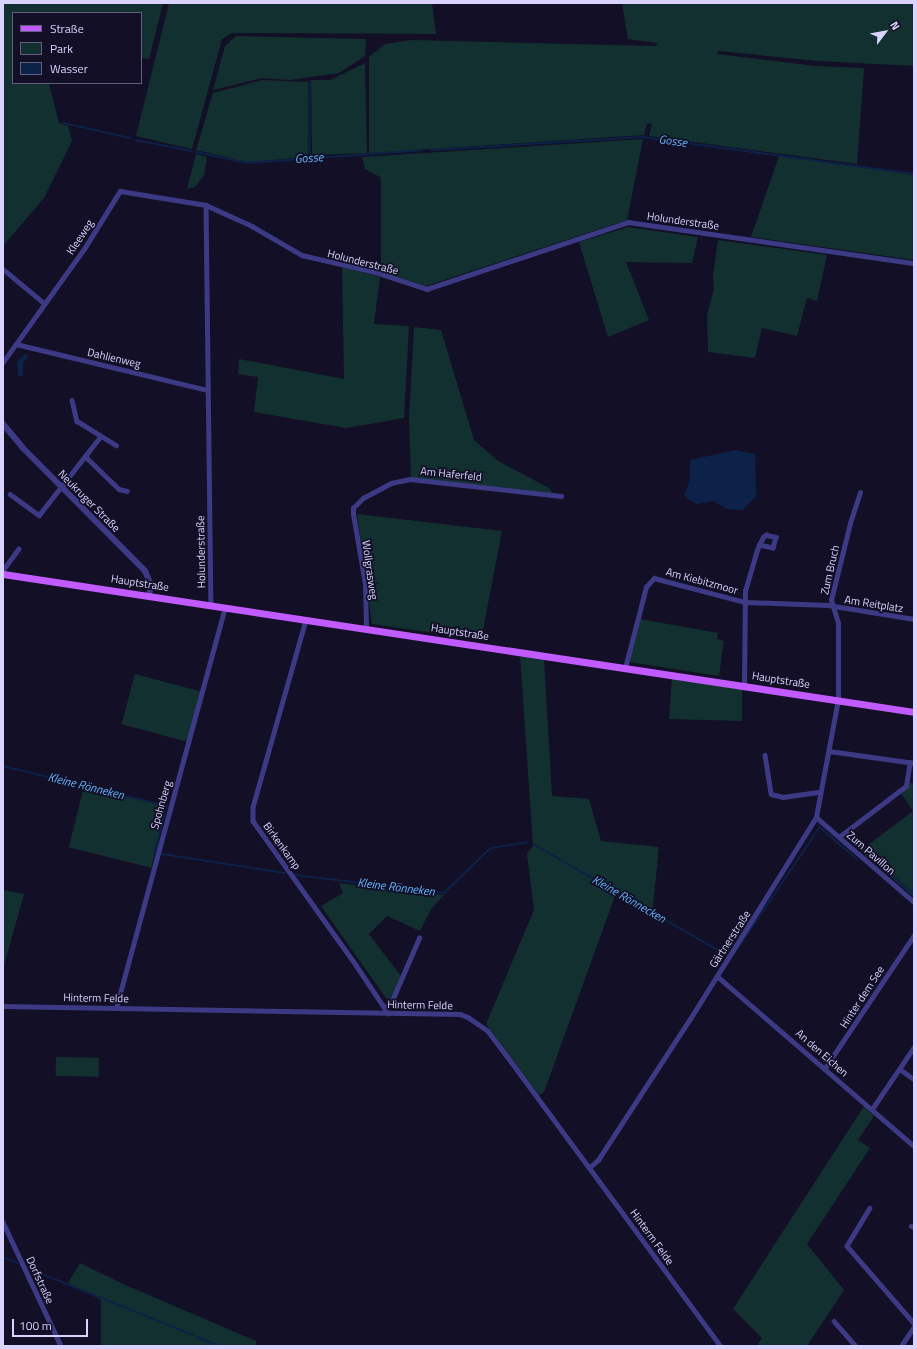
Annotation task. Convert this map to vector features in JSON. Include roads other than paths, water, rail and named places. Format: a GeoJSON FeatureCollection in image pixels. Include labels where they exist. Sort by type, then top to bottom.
{"type":"FeatureCollection","features":[{"type":"Feature","properties":{"kind":"main road","name":"Hauptstraße"},"geometry":{"type":"LineString","coordinates":[[3,574],[914,712]]}},
{"type":"Feature","properties":{"kind":"street","name":"Kleeweg"},"geometry":{"type":"LineString","coordinates":[[3,362],[84,248],[120,191],[206,205]]}},
{"type":"Feature","properties":{"kind":"street","name":"Holunderstraße"},"geometry":{"type":"LineString","coordinates":[[211,606],[206,205],[252,226],[302,255],[374,272],[427,289],[628,222],[914,263]]}},
{"type":"Feature","properties":{"kind":"street"},"geometry":{"type":"LineString","coordinates":[[3,270],[44,303]]}},
{"type":"Feature","properties":{"kind":"street","name":"Dahlienweg"},"geometry":{"type":"LineString","coordinates":[[16,344],[208,390]]}},
{"type":"Feature","properties":{"kind":"street"},"geometry":{"type":"LineString","coordinates":[[72,400],[74,418],[100,437],[116,445]]}},
{"type":"Feature","properties":{"kind":"street","name":"Neukruger Straße"},"geometry":{"type":"LineString","coordinates":[[3,424],[60,486],[145,571],[151,585],[149,595]]}},
{"type":"Feature","properties":{"kind":"street"},"geometry":{"type":"LineString","coordinates":[[10,494],[40,515],[60,486],[100,437]]}},
{"type":"Feature","properties":{"kind":"street"},"geometry":{"type":"LineString","coordinates":[[85,456],[119,489],[127,491]]}},
{"type":"Feature","properties":{"kind":"street","name":"Am Haferfeld"},"geometry":{"type":"LineString","coordinates":[[353,514],[357,503],[363,498],[391,483],[410,479],[561,496]]}},
{"type":"Feature","properties":{"kind":"street","name":"Zum Bruch"},"geometry":{"type":"LineString","coordinates":[[838,700],[838,623],[832,606],[850,523],[860,493]]}},
{"type":"Feature","properties":{"kind":"street","name":"Wollgrasweg"},"geometry":{"type":"LineString","coordinates":[[353,514],[365,584],[366,628]]}},
{"type":"Feature","properties":{"kind":"street","name":"Am Kiebitzmoor"},"geometry":{"type":"LineString","coordinates":[[744,686],[745,591],[759,545]]}},
{"type":"Feature","properties":{"kind":"street"},"geometry":{"type":"LineString","coordinates":[[3,570],[18,549]]}},
{"type":"Feature","properties":{"kind":"street","name":"Am Kiebitzmoor"},"geometry":{"type":"LineString","coordinates":[[625,668],[646,587],[654,578],[745,602],[832,606]]}},
{"type":"Feature","properties":{"kind":"street","name":"Am Reitplatz"},"geometry":{"type":"LineString","coordinates":[[832,606],[914,619]]}},
{"type":"Feature","properties":{"kind":"street","name":"Spohnberg"},"geometry":{"type":"LineString","coordinates":[[116,1008],[225,608]]}},
{"type":"Feature","properties":{"kind":"street","name":"Birkenkamp"},"geometry":{"type":"LineString","coordinates":[[306,620],[253,808],[253,821],[385,1007],[388,1014]]}},
{"type":"Feature","properties":{"kind":"street","name":"Gärtnerstraße"},"geometry":{"type":"LineString","coordinates":[[590,1167],[602,1153],[717,976],[816,817],[838,700]]}},
{"type":"Feature","properties":{"kind":"street"},"geometry":{"type":"LineString","coordinates":[[828,751],[912,762],[906,786],[839,837]]}},
{"type":"Feature","properties":{"kind":"street"},"geometry":{"type":"LineString","coordinates":[[765,755],[771,794],[784,797],[820,792]]}},
{"type":"Feature","properties":{"kind":"street","name":"Zum Pavillon"},"geometry":{"type":"LineString","coordinates":[[816,817],[914,902]]}},
{"type":"Feature","properties":{"kind":"street","name":"Hinter dem See"},"geometry":{"type":"LineString","coordinates":[[825,1068],[914,935]]}},
{"type":"Feature","properties":{"kind":"street"},"geometry":{"type":"LineString","coordinates":[[385,1007],[391,1003],[419,938]]}},
{"type":"Feature","properties":{"kind":"street","name":"An den Eichen"},"geometry":{"type":"LineString","coordinates":[[717,976],[914,1146]]}},
{"type":"Feature","properties":{"kind":"street","name":"Hinterm Felde"},"geometry":{"type":"LineString","coordinates":[[3,1006],[388,1014],[460,1014],[475,1021],[501,1048],[721,1346]]}},
{"type":"Feature","properties":{"kind":"street"},"geometry":{"type":"LineString","coordinates":[[872,1109],[914,1047]]}},
{"type":"Feature","properties":{"kind":"street"},"geometry":{"type":"LineString","coordinates":[[900,1069],[914,1079]]}},
{"type":"Feature","properties":{"kind":"street"},"geometry":{"type":"LineString","coordinates":[[870,1208],[847,1246],[914,1323]]}},
{"type":"Feature","properties":{"kind":"street","name":"Dorfstraße"},"geometry":{"type":"LineString","coordinates":[[3,1222],[60,1346]]}},
{"type":"Feature","properties":{"kind":"street"},"geometry":{"type":"LineString","coordinates":[[834,1321],[856,1346]]}},
{"type":"Feature","properties":{"kind":"street"},"geometry":{"type":"LineString","coordinates":[[901,1346],[914,1327]]}},
{"type":"Feature","properties":{"kind":"water"},"geometry":{"type":"Polygon","coordinates":[[[26,353],[28,357],[23,363],[23,376],[18,376],[17,362],[26,353]]]}},
{"type":"Feature","properties":{"kind":"water"},"geometry":{"type":"Polygon","coordinates":[[[735,450],[755,454],[756,496],[743,510],[726,509],[714,501],[696,504],[684,496],[690,480],[690,460],[735,450]]]}},
{"type":"Feature","properties":{"kind":"waterway"},"geometry":{"type":"LineString","coordinates":[[310,82],[310,158]]}},
{"type":"Feature","properties":{"kind":"waterway","name":"Gosse"},"geometry":{"type":"LineString","coordinates":[[64,123],[130,138]]}},
{"type":"Feature","properties":{"kind":"waterway","name":"Gosse"},"geometry":{"type":"LineString","coordinates":[[431,150],[642,137],[914,174]]}},
{"type":"Feature","properties":{"kind":"waterway","name":"Gosse"},"geometry":{"type":"LineString","coordinates":[[136,140],[191,151]]}},
{"type":"Feature","properties":{"kind":"waterway","name":"Gosse"},"geometry":{"type":"LineString","coordinates":[[196,152],[247,163],[422,150]]}},
{"type":"Feature","properties":{"kind":"waterway","name":"Kleine Rönneken"},"geometry":{"type":"LineString","coordinates":[[3,766],[167,806],[155,853]]}},
{"type":"Feature","properties":{"kind":"waterway","name":"Kleine Rönnecken"},"geometry":{"type":"LineString","coordinates":[[731,958],[820,827],[857,859]]}},
{"type":"Feature","properties":{"kind":"waterway","name":"Kleine Rönneken"},"geometry":{"type":"LineString","coordinates":[[295,875],[444,893],[491,848],[527,842]]}},
{"type":"Feature","properties":{"kind":"waterway","name":"Kleine Rönnecken"},"geometry":{"type":"LineString","coordinates":[[533,844],[725,954]]}},
{"type":"Feature","properties":{"kind":"waterway","name":"Kleine Rönnecken"},"geometry":{"type":"LineString","coordinates":[[863,853],[865,851],[914,894]]}},
{"type":"Feature","properties":{"kind":"waterway","name":"Kleine Rönneken"},"geometry":{"type":"LineString","coordinates":[[162,854],[285,873]]}},
{"type":"Feature","properties":{"kind":"waterway"},"geometry":{"type":"LineString","coordinates":[[3,1257],[18,1263]]}},
{"type":"Feature","properties":{"kind":"waterway"},"geometry":{"type":"LineString","coordinates":[[30,1269],[193,1335]]}},
{"type":"Feature","properties":{"kind":"waterway"},"geometry":{"type":"LineString","coordinates":[[197,1337],[219,1346]]}}]}
